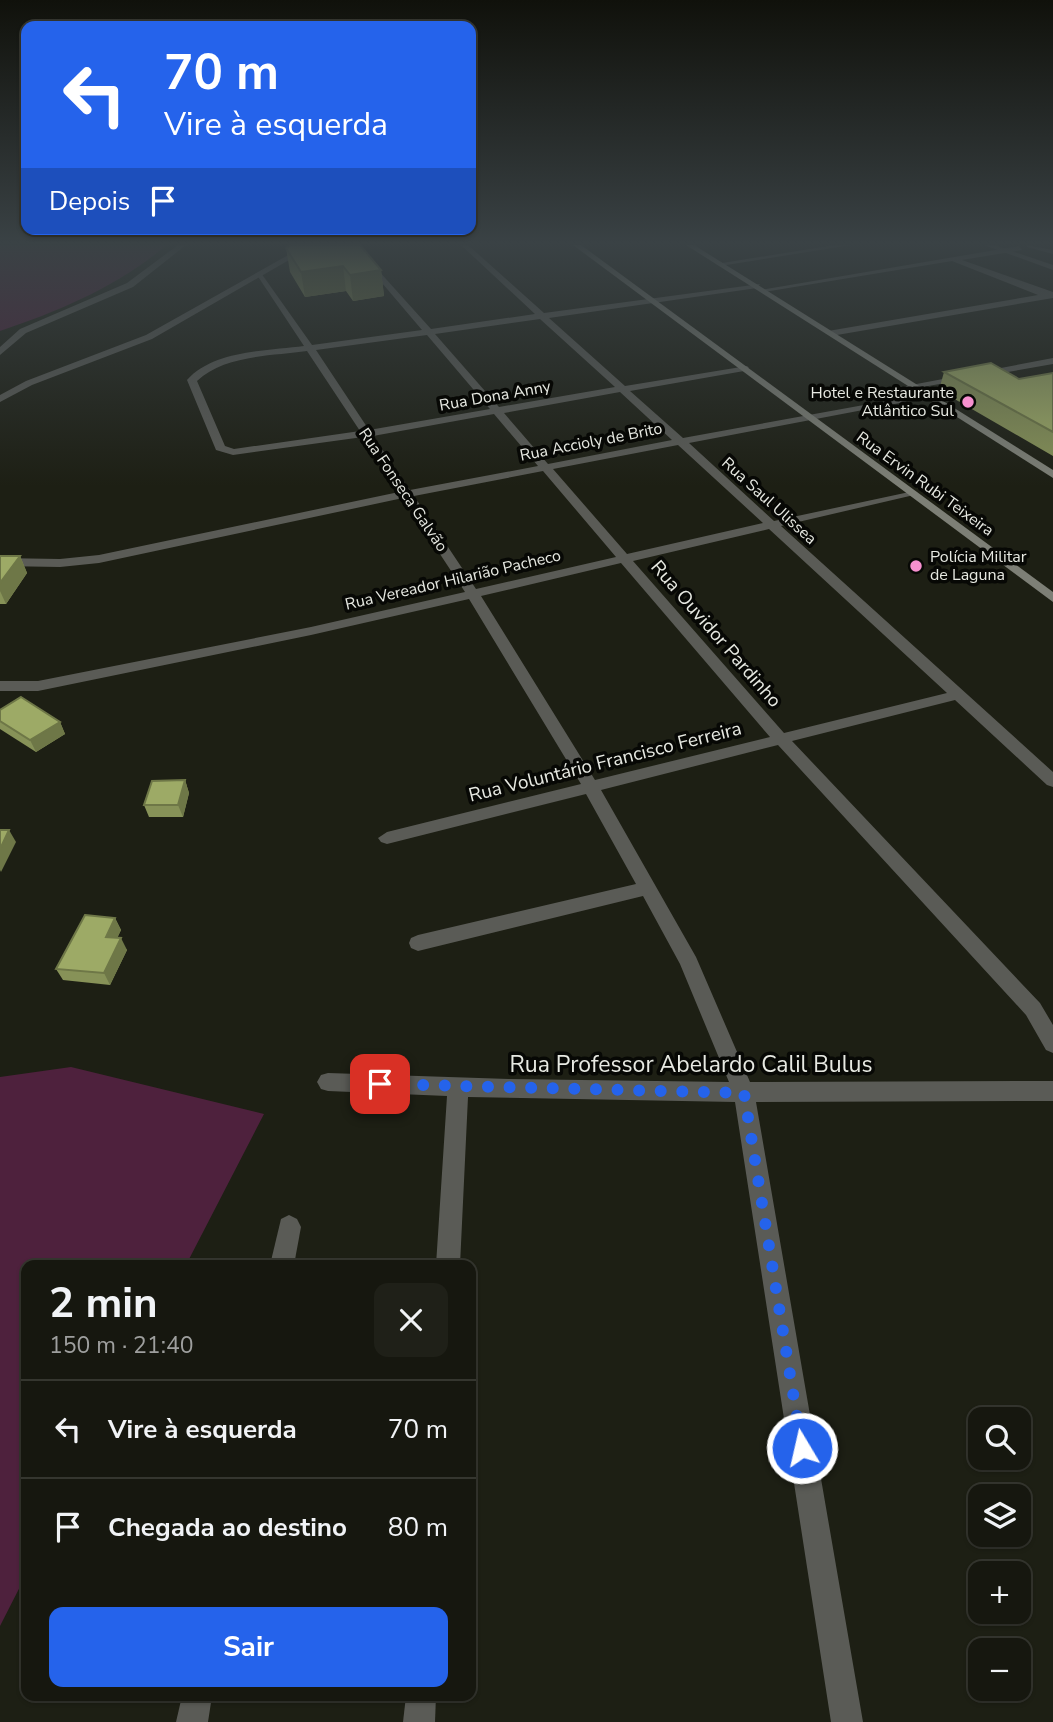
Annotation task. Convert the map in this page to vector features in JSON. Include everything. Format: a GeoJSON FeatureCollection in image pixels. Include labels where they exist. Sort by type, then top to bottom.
{"type":"FeatureCollection","features":[{"type":"Feature","properties":{"kind":"main road","name":"Rua Ervin Rubi Teixeira"},"geometry":{"type":"LineString","coordinates":[[686,325],[1053,598]]}},
{"type":"Feature","properties":{"kind":"main road"},"geometry":{"type":"LineString","coordinates":[[819,325],[1053,475]]}},
{"type":"Feature","properties":{"kind":"street"},"geometry":{"type":"LineString","coordinates":[[0,352],[23,331],[36,325]]}},
{"type":"Feature","properties":{"kind":"street"},"geometry":{"type":"LineString","coordinates":[[0,399],[29,383],[149,337],[170,325]]}},
{"type":"Feature","properties":{"kind":"street","name":"Rua Fonseca Galvão"},"geometry":{"type":"LineString","coordinates":[[294,325],[473,594],[590,787],[689,962],[744,1093],[846,1722]]}},
{"type":"Feature","properties":{"kind":"street","name":"Rua Ouvidor Pardinho"},"geometry":{"type":"LineString","coordinates":[[420,325],[782,739],[1033,1009],[1053,1044]]}},
{"type":"Feature","properties":{"kind":"street"},"geometry":{"type":"LineString","coordinates":[[309,348],[475,325]]}},
{"type":"Feature","properties":{"kind":"street","name":"Rua Saul Ulissea"},"geometry":{"type":"LineString","coordinates":[[554,325],[1053,781]]}},
{"type":"Feature","properties":{"kind":"street"},"geometry":{"type":"LineString","coordinates":[[831,333],[876,325]]}},
{"type":"Feature","properties":{"kind":"street","name":"Rua Dona Anny"},"geometry":{"type":"LineString","coordinates":[[309,348],[240,358],[205,368],[196,374],[192,385],[220,448],[233,452],[364,434],[744,368]]}},
{"type":"Feature","properties":{"kind":"street"},"geometry":{"type":"LineString","coordinates":[[911,386],[1053,361]]}},
{"type":"Feature","properties":{"kind":"street","name":"Rua Accioly de Brito"},"geometry":{"type":"LineString","coordinates":[[0,562],[61,563],[99,559],[406,494],[926,395]]}},
{"type":"Feature","properties":{"kind":"street","name":"Rua Vereador Hilarião Pacheco"},"geometry":{"type":"LineString","coordinates":[[0,685],[38,686],[311,631],[910,493]]}},
{"type":"Feature","properties":{"kind":"street","name":"Rua Voluntário Francisco Ferreira"},"geometry":{"type":"LineString","coordinates":[[387,838],[956,695]]}},
{"type":"Feature","properties":{"kind":"street"},"geometry":{"type":"LineString","coordinates":[[418,943],[647,888]]}},
{"type":"Feature","properties":{"kind":"street","name":"Rua Professor Abelardo Calil Bulus"},"geometry":{"type":"LineString","coordinates":[[328,1082],[458,1088],[744,1093],[1053,1091]]}},
{"type":"Feature","properties":{"kind":"street"},"geometry":{"type":"LineString","coordinates":[[448,1260],[458,1088]]}},
{"type":"Feature","properties":{"kind":"street"},"geometry":{"type":"LineString","coordinates":[[283,1260],[289,1227]]}},
{"type":"Feature","properties":{"kind":"street"},"geometry":{"type":"LineString","coordinates":[[192,1722],[196,1701]]}},
{"type":"Feature","properties":{"kind":"street"},"geometry":{"type":"LineString","coordinates":[[419,1722],[421,1701]]}},
{"type":"Feature","properties":{"kind":"shaded area"},"geometry":{"type":"Polygon","coordinates":[[[0,325],[16,325],[0,331],[0,325]]]}},
{"type":"Feature","properties":{"kind":"shaded area"},"geometry":{"type":"Polygon","coordinates":[[[71,1067],[264,1114],[189,1260],[21,1260],[21,1585],[0,1626],[0,1077],[71,1067]]]}},
{"type":"Feature","properties":{"kind":"building"},"geometry":{"type":"Polygon","coordinates":[[[991,363],[1019,379],[1053,373],[1053,432],[944,372],[991,363]]]}},
{"type":"Feature","properties":{"kind":"building"},"geometry":{"type":"Polygon","coordinates":[[[0,556],[20,556],[0,583],[0,556]]]}},
{"type":"Feature","properties":{"kind":"building"},"geometry":{"type":"Polygon","coordinates":[[[21,697],[60,722],[30,740],[0,721],[0,710],[21,697]]]}},
{"type":"Feature","properties":{"kind":"building"},"geometry":{"type":"Polygon","coordinates":[[[185,780],[178,805],[144,805],[152,781],[185,780]]]}},
{"type":"Feature","properties":{"kind":"building"},"geometry":{"type":"Polygon","coordinates":[[[0,830],[9,830],[0,849],[0,830]]]}},
{"type":"Feature","properties":{"kind":"building"},"geometry":{"type":"Polygon","coordinates":[[[85,915],[115,918],[106,937],[121,938],[104,973],[56,969],[85,915]]]}},
{"type":"Feature","properties":{"kind":"place","name":"Hotel e Restaurante Atlântico Sul"},"geometry":{"type":"Point","coordinates":[968,402]}},
{"type":"Feature","properties":{"kind":"place","name":"Polícia Militar de Laguna"},"geometry":{"type":"Point","coordinates":[916,566]}},
{"type":"Feature","properties":{"kind":"route"},"geometry":{"type":"LineString","coordinates":[[380,1084],[744,1093],[802,1448]]}}]}
